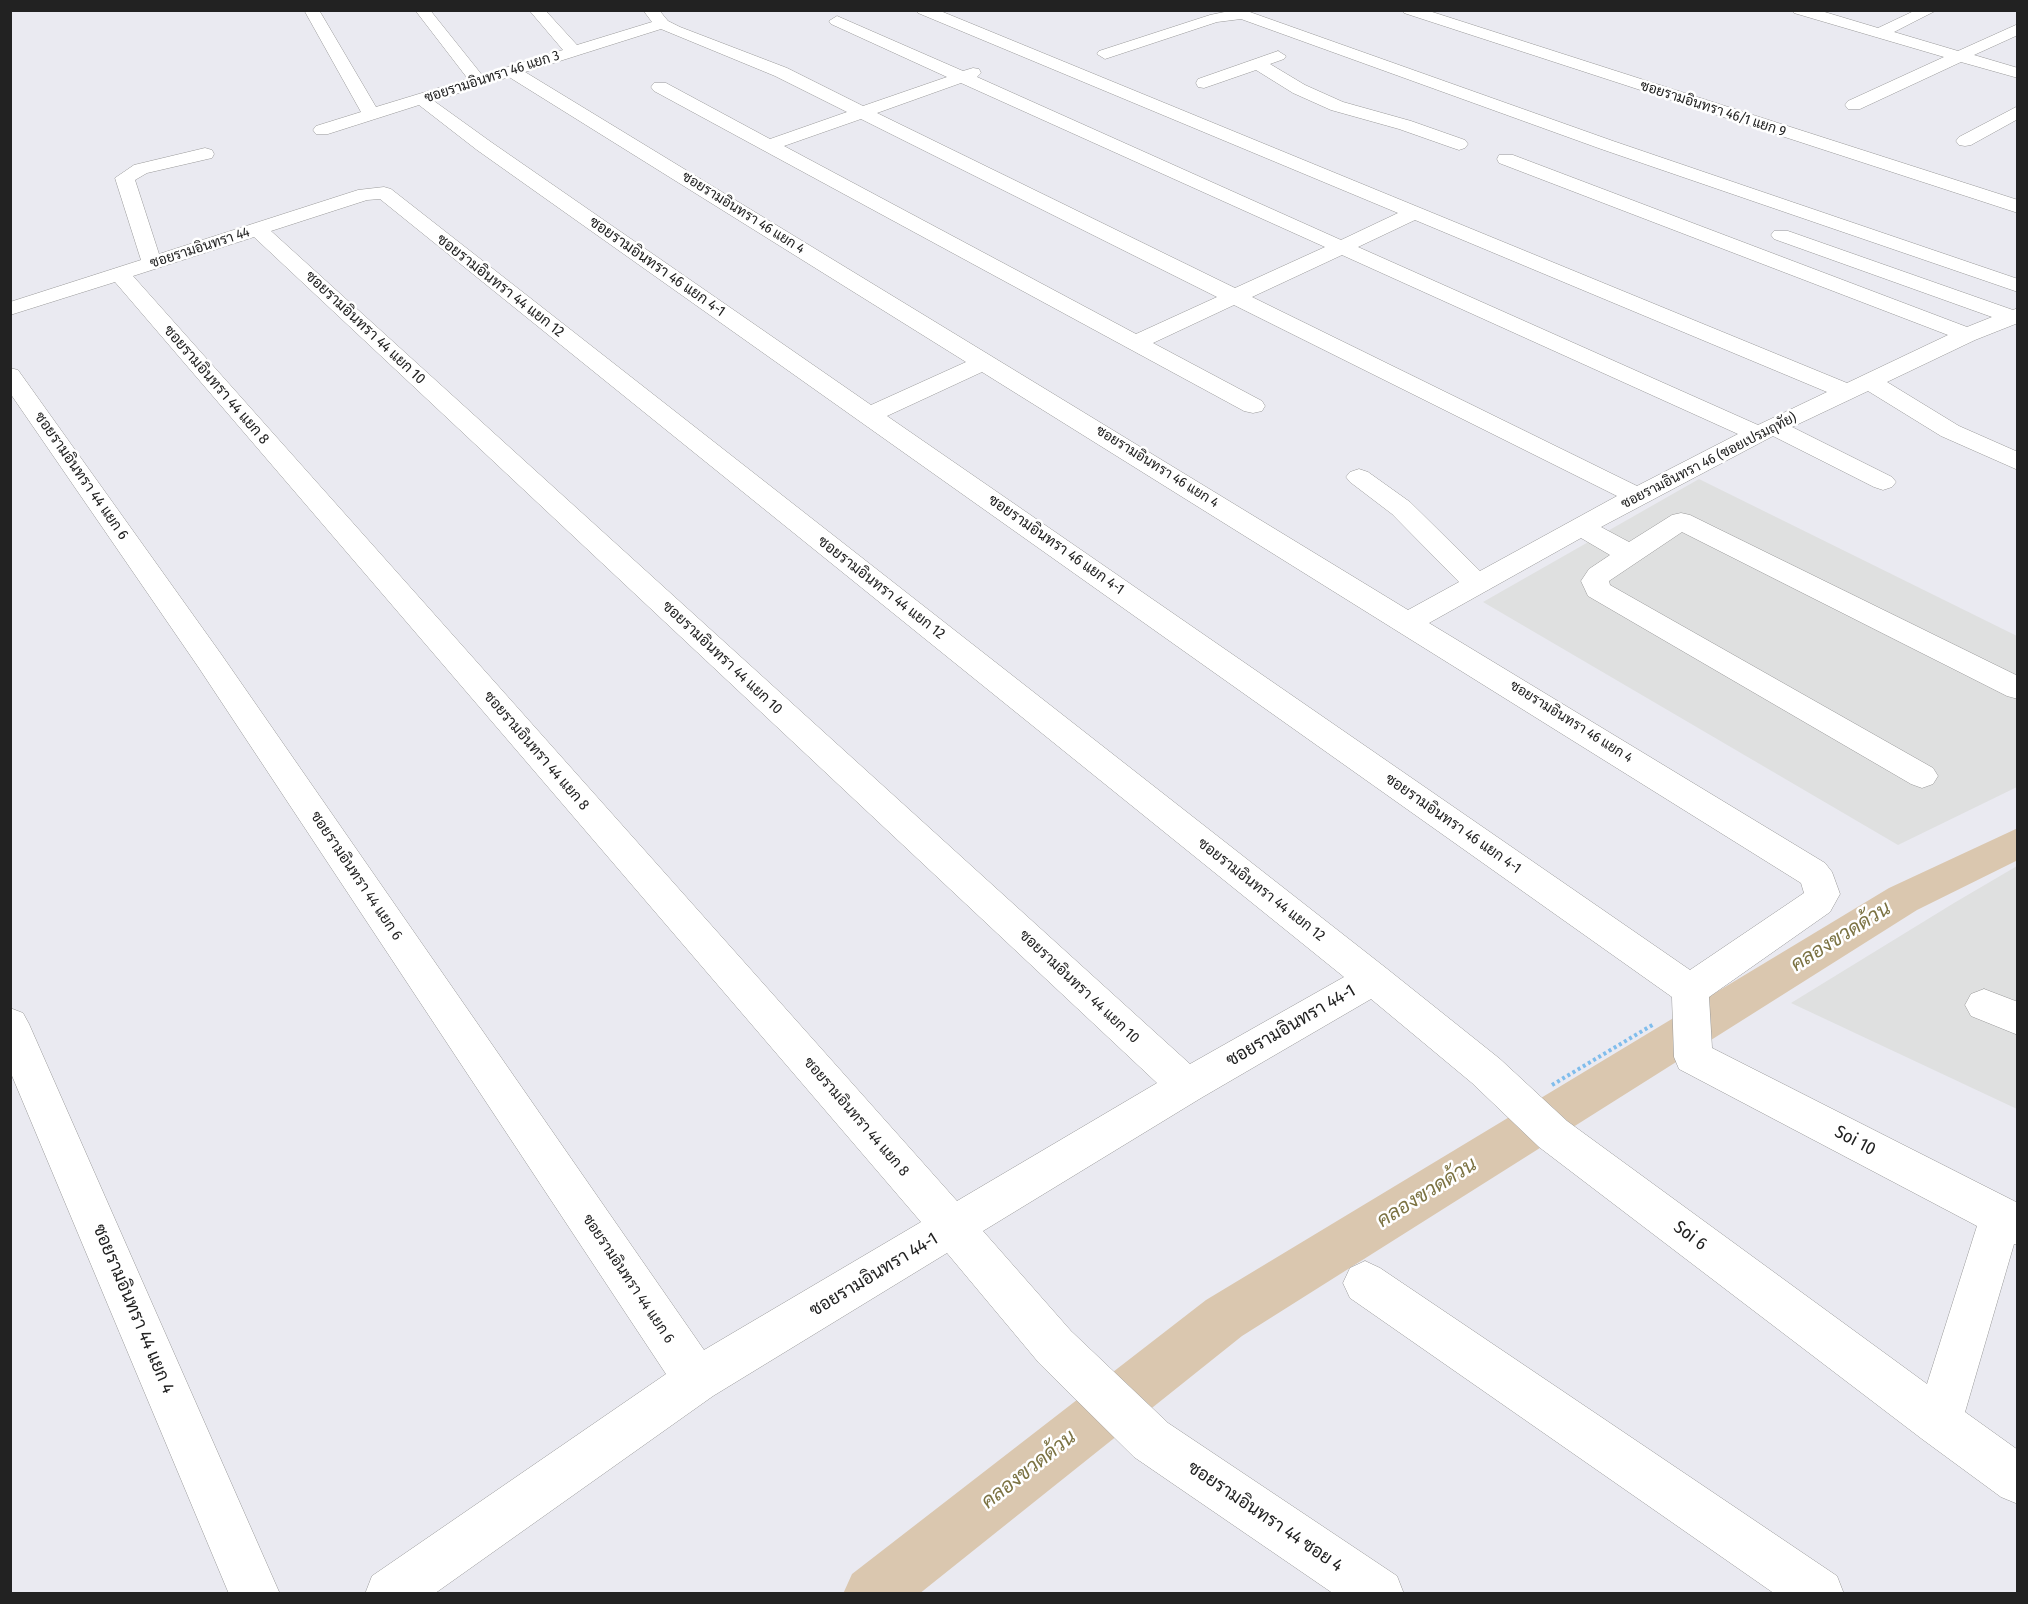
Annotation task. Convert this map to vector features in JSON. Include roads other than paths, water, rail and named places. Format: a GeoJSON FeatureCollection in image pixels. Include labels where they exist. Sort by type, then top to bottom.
{"type":"FeatureCollection","features":[{"type":"Feature","properties":{"kind":"street"},"geometry":{"type":"LineString","coordinates":[[311,10],[370,114]]}},
{"type":"Feature","properties":{"kind":"street"},"geometry":{"type":"LineString","coordinates":[[422,10],[478,81]]}},
{"type":"Feature","properties":{"kind":"street"},"geometry":{"type":"LineString","coordinates":[[536,10],[573,51]]}},
{"type":"Feature","properties":{"kind":"street"},"geometry":{"type":"LineString","coordinates":[[923,10],[1413,214],[1859,387],[1950,432],[2018,462]]}},
{"type":"Feature","properties":{"kind":"street"},"geometry":{"type":"LineString","coordinates":[[1194,10],[1215,18]]}},
{"type":"Feature","properties":{"kind":"street","name":"ซอยรามอินทรา 46/1 แยก 9"},"geometry":{"type":"LineString","coordinates":[[1409,10],[2018,207]]}},
{"type":"Feature","properties":{"kind":"street"},"geometry":{"type":"LineString","coordinates":[[1799,10],[2018,73]]}},
{"type":"Feature","properties":{"kind":"street"},"geometry":{"type":"LineString","coordinates":[[1879,33],[1930,10]]}},
{"type":"Feature","properties":{"kind":"street"},"geometry":{"type":"LineString","coordinates":[[1105,54],[1215,18],[1242,14],[1596,141],[2018,286]]}},
{"type":"Feature","properties":{"kind":"street"},"geometry":{"type":"LineString","coordinates":[[656,17],[706,44],[760,62],[863,112],[1638,496]]}},
{"type":"Feature","properties":{"kind":"street","name":"ซอยรามอินทรา 46 แยก 3"},"geometry":{"type":"LineString","coordinates":[[322,130],[573,51],[656,17]]}},
{"type":"Feature","properties":{"kind":"street"},"geometry":{"type":"LineString","coordinates":[[837,21],[1342,246],[1883,482]]}},
{"type":"Feature","properties":{"kind":"street"},"geometry":{"type":"LineString","coordinates":[[1854,105],[2018,29]]}},
{"type":"Feature","properties":{"kind":"street"},"geometry":{"type":"LineString","coordinates":[[1204,83],[1319,41]]}},
{"type":"Feature","properties":{"kind":"street"},"geometry":{"type":"LineString","coordinates":[[1007,62],[1029,55]]}},
{"type":"Feature","properties":{"kind":"street"},"geometry":{"type":"LineString","coordinates":[[1258,64],[1299,89],[1337,106],[1406,125],[1459,144]]}},
{"type":"Feature","properties":{"kind":"street"},"geometry":{"type":"LineString","coordinates":[[770,145],[985,69]]}},
{"type":"Feature","properties":{"kind":"street","name":"ซอยรามอินทรา 46 แยก 4"},"geometry":{"type":"LineString","coordinates":[[510,71],[1813,873],[1820,882],[1822,894],[1818,902],[1690,996]]}},
{"type":"Feature","properties":{"kind":"street"},"geometry":{"type":"LineString","coordinates":[[660,87],[1254,406]]}},
{"type":"Feature","properties":{"kind":"street","name":"ซอยรามอินทรา 46 แยก 4-1"},"geometry":{"type":"LineString","coordinates":[[421,99],[540,186],[870,414],[1690,996]]}},
{"type":"Feature","properties":{"kind":"street"},"geometry":{"type":"LineString","coordinates":[[1965,141],[2018,111]]}},
{"type":"Feature","properties":{"kind":"street"},"geometry":{"type":"LineString","coordinates":[[152,263],[125,178],[141,169],[205,154]]}},
{"type":"Feature","properties":{"kind":"street"},"geometry":{"type":"LineString","coordinates":[[1506,159],[1967,335]]}},
{"type":"Feature","properties":{"kind":"street","name":"ซอยรามอินทรา 44"},"geometry":{"type":"LineString","coordinates":[[10,309],[365,194],[379,192],[389,197]]}},
{"type":"Feature","properties":{"kind":"street","name":"ซอยรามอินทรา 44 แยก 12"},"geometry":{"type":"LineString","coordinates":[[389,197],[1373,979]]}},
{"type":"Feature","properties":{"kind":"street"},"geometry":{"type":"LineString","coordinates":[[1137,342],[1413,214]]}},
{"type":"Feature","properties":{"kind":"street","name":"ซอยรามอินทรา 44 แยก 10"},"geometry":{"type":"LineString","coordinates":[[257,229],[1187,1086]]}},
{"type":"Feature","properties":{"kind":"street"},"geometry":{"type":"LineString","coordinates":[[1781,235],[2015,316]]}},
{"type":"Feature","properties":{"kind":"street","name":"ซอยรามอินทรา 44 แยก 8"},"geometry":{"type":"LineString","coordinates":[[119,274],[953,1227],[1055,1347]]}},
{"type":"Feature","properties":{"kind":"street","name":"ซอยรามอินทรา 46 (ซอยเปรมฤทัย)"},"geometry":{"type":"LineString","coordinates":[[1408,622],[1638,496],[1766,430],[1967,335],[2015,316]]}},
{"type":"Feature","properties":{"kind":"street"},"geometry":{"type":"LineString","coordinates":[[870,414],[986,362]]}},
{"type":"Feature","properties":{"kind":"street","name":"ซอยรามอินทรา 44 แยก 6"},"geometry":{"type":"LineString","coordinates":[[10,375],[210,661],[697,1380]]}},
{"type":"Feature","properties":{"kind":"street"},"geometry":{"type":"LineString","coordinates":[[1359,477],[1401,508],[1476,583]]}},
{"type":"Feature","properties":{"kind":"street"},"geometry":{"type":"LineString","coordinates":[[1922,776],[1598,590],[1595,581],[1599,575],[1681,521],[2018,689]]}},
{"type":"Feature","properties":{"kind":"street"},"geometry":{"type":"LineString","coordinates":[[1581,527],[1630,554]]}},
{"type":"Feature","properties":{"kind":"street","name":"ซอยรามอินทรา 44-1"},"geometry":{"type":"LineString","coordinates":[[390,1593],[697,1380],[1187,1086],[1373,979]]}},
{"type":"Feature","properties":{"kind":"street","name":"Soi 6"},"geometry":{"type":"LineString","coordinates":[[1373,979],[1486,1071],[1553,1134],[2018,1480]]}},
{"type":"Feature","properties":{"kind":"street","name":"Soi 10"},"geometry":{"type":"LineString","coordinates":[[1690,996],[1693,1057],[2009,1222]]}},
{"type":"Feature","properties":{"kind":"street"},"geometry":{"type":"LineString","coordinates":[[1984,1005],[2018,1019]]}},
{"type":"Feature","properties":{"kind":"street","name":"ซอยรามอินทรา 44 แยก 4"},"geometry":{"type":"LineString","coordinates":[[10,1024],[255,1593]]}},
{"type":"Feature","properties":{"kind":"street"},"geometry":{"type":"LineString","coordinates":[[1940,1422],[2009,1222]]}},
{"type":"Feature","properties":{"kind":"street"},"geometry":{"type":"LineString","coordinates":[[1365,1283],[1819,1593]]}},
{"type":"Feature","properties":{"kind":"street","name":"ซอยรามอินทรา 44 ซอย 4"},"geometry":{"type":"LineString","coordinates":[[1055,1347],[1151,1440],[1379,1593]]}},
{"type":"Feature","properties":{"kind":"waterway","name":"คลองขวดด้วน"},"geometry":{"type":"LineString","coordinates":[[872,1594],[1224,1318],[1903,899],[2018,843]]}}]}
